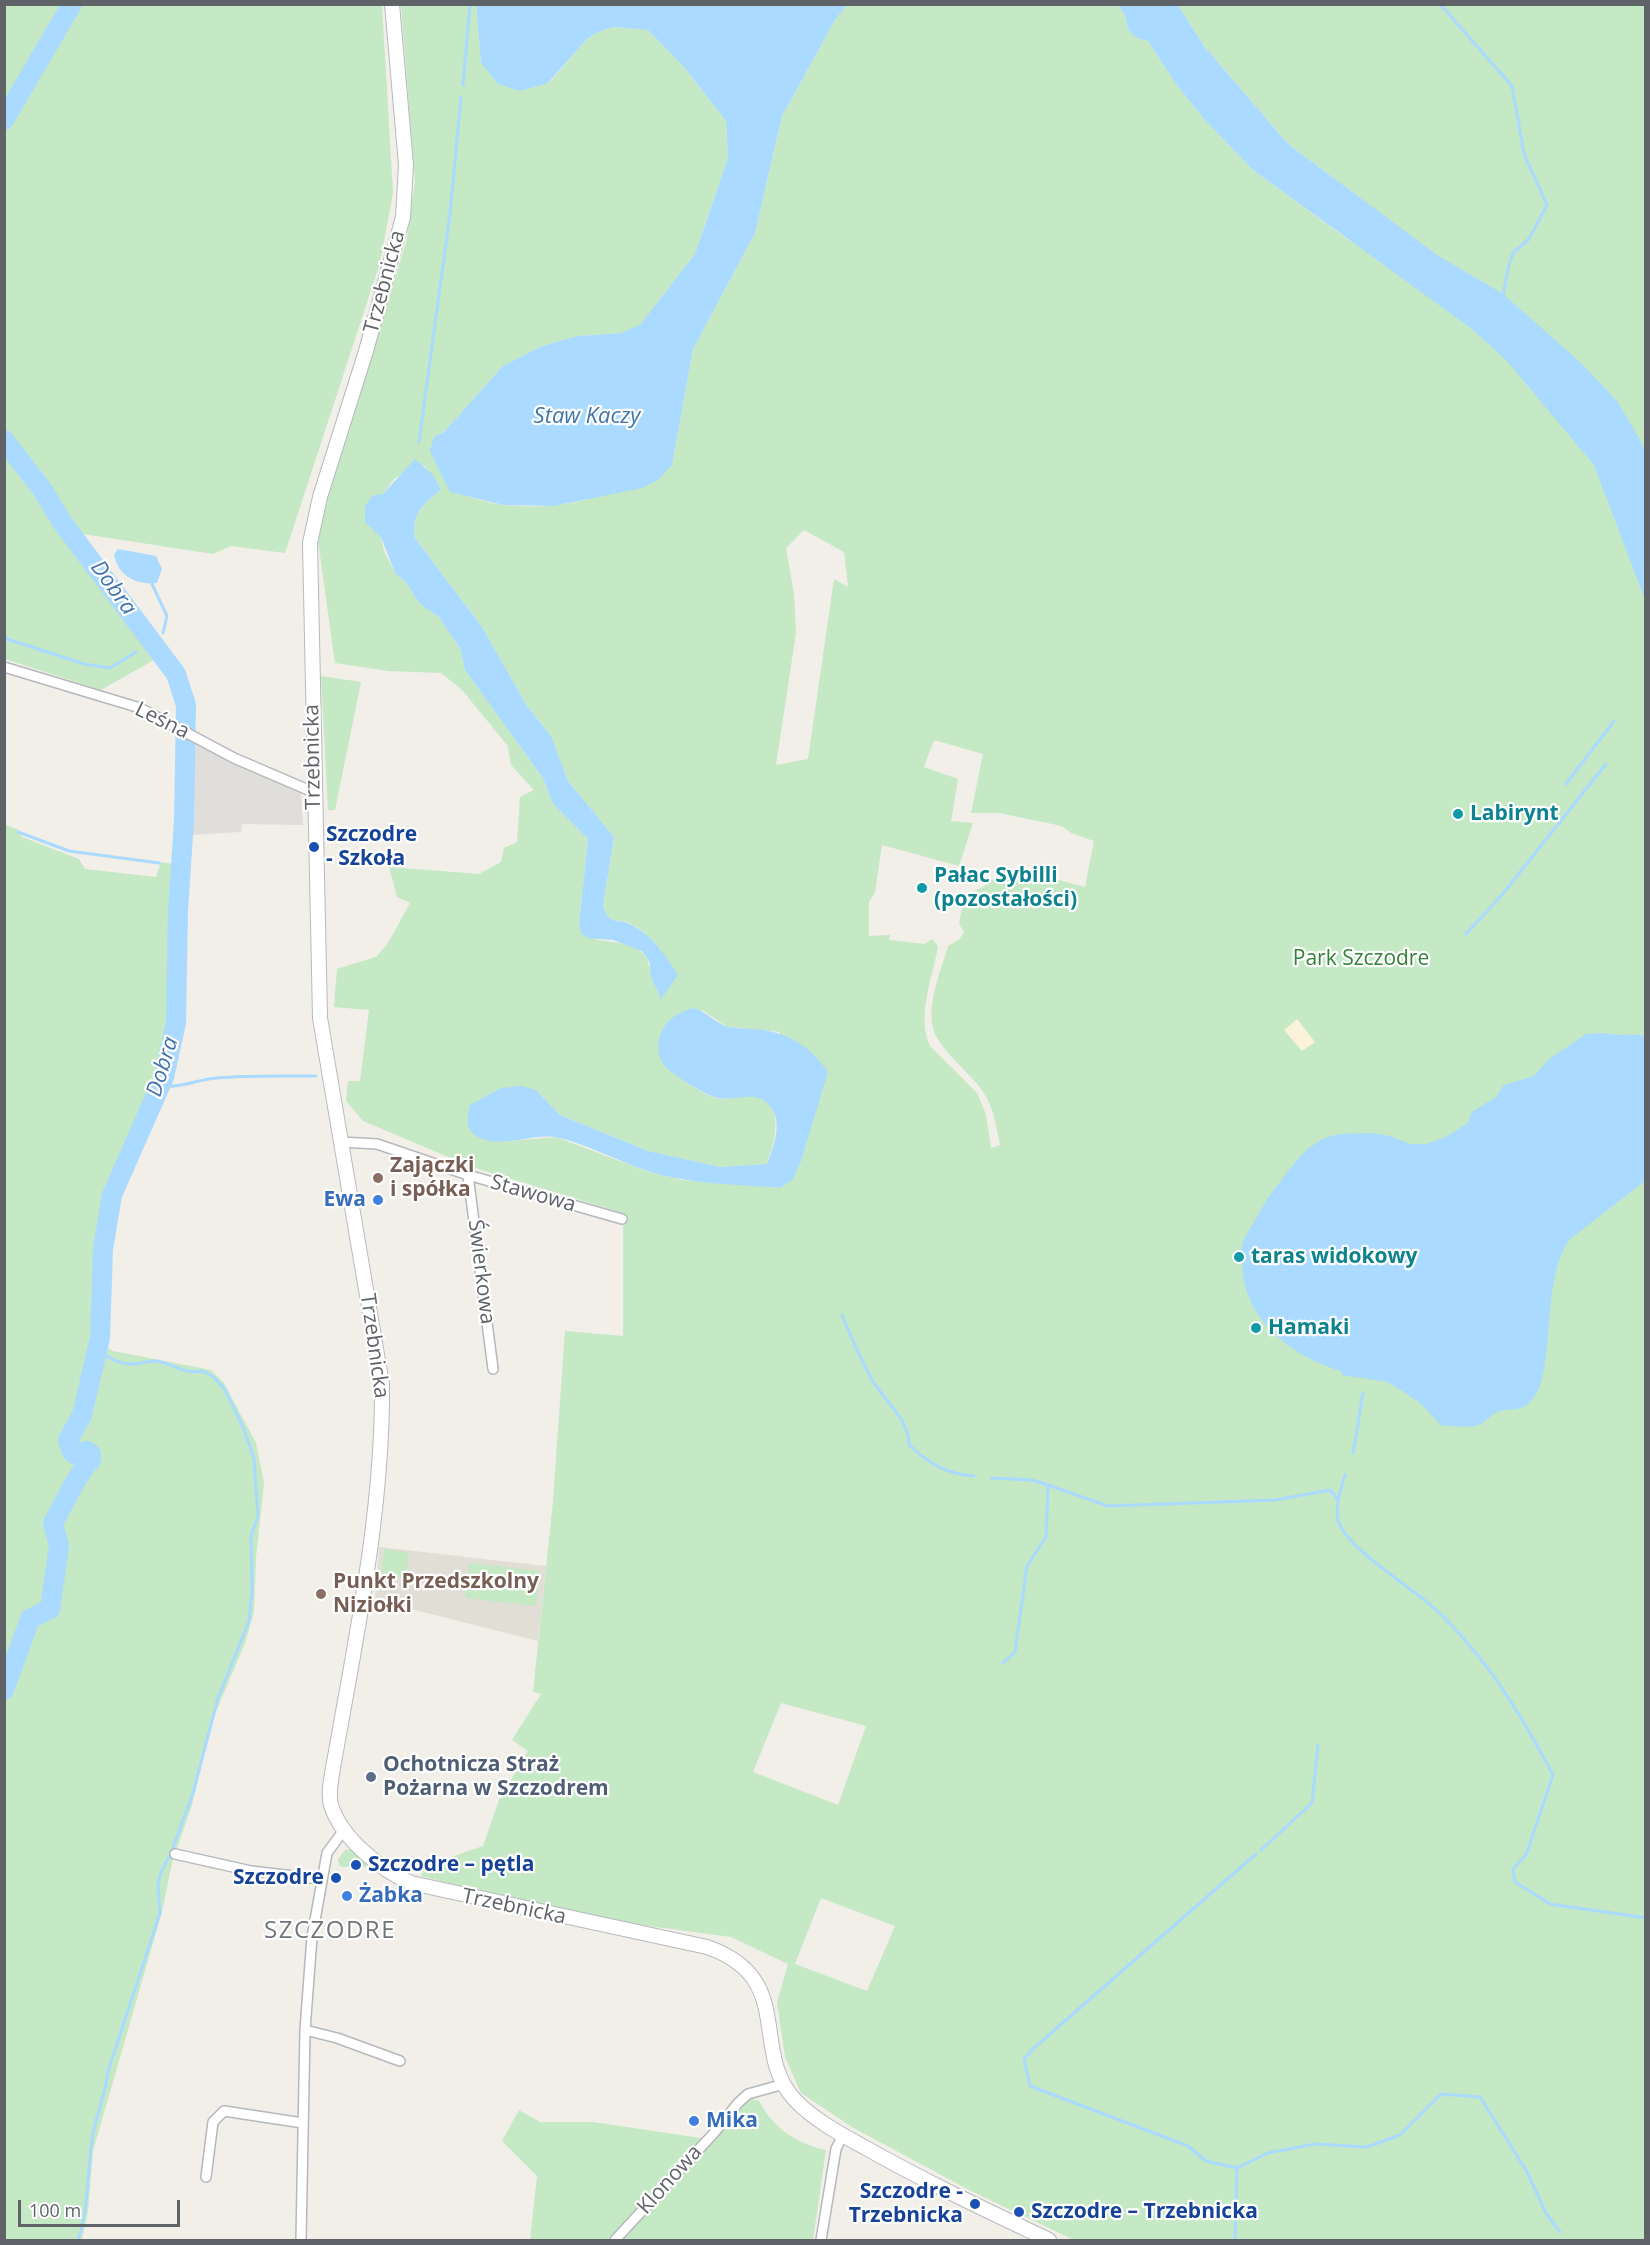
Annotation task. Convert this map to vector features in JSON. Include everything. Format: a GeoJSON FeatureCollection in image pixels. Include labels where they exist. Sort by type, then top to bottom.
{"type":"FeatureCollection","features":[{"type":"Feature","properties":{"kind":"street","name":"Trzebnicka"},"geometry":{"type":"LineString","coordinates":[[392,4],[406,165],[403,217],[366,351],[313,521],[309,588],[320,1018],[382,1384],[382,1414],[365,1579],[329,1796],[344,1830],[376,1861],[397,1876],[426,1888],[707,1947],[730,1956],[758,1983],[784,2084],[802,2107],[843,2135],[918,2177],[1050,2241]]}},
{"type":"Feature","properties":{"kind":"street","name":"Leśna"},"geometry":{"type":"LineString","coordinates":[[4,667],[140,708],[234,758],[314,792]]}},
{"type":"Feature","properties":{"kind":"street","name":"Stawowa"},"geometry":{"type":"LineString","coordinates":[[341,1142],[376,1144],[468,1175],[622,1219]]}},
{"type":"Feature","properties":{"kind":"street","name":"Świerkowa"},"geometry":{"type":"LineString","coordinates":[[468,1175],[493,1369]]}},
{"type":"Feature","properties":{"kind":"street"},"geometry":{"type":"LineString","coordinates":[[301,2241],[305,2030],[312,1937],[320,1879],[327,1853],[344,1830]]}},
{"type":"Feature","properties":{"kind":"street"},"geometry":{"type":"LineString","coordinates":[[175,1854],[251,1871],[320,1879]]}},
{"type":"Feature","properties":{"kind":"street"},"geometry":{"type":"LineString","coordinates":[[305,2030],[337,2038],[400,2061]]}},
{"type":"Feature","properties":{"kind":"street","name":"Klonowa"},"geometry":{"type":"LineString","coordinates":[[615,2241],[704,2143],[729,2111],[748,2094],[784,2084]]}},
{"type":"Feature","properties":{"kind":"street"},"geometry":{"type":"LineString","coordinates":[[206,2177],[213,2122],[224,2111],[303,2123]]}},
{"type":"Feature","properties":{"kind":"street"},"geometry":{"type":"LineString","coordinates":[[821,2241],[836,2149],[843,2135]]}},
{"type":"Feature","properties":{"kind":"shaded area"},"geometry":{"type":"Polygon","coordinates":[[[191,740],[301,790],[303,825],[242,824],[241,832],[189,835],[191,740]]]}},
{"type":"Feature","properties":{"kind":"shaded area"},"geometry":{"type":"Polygon","coordinates":[[[379,1547],[546,1566],[538,1641],[375,1600],[379,1547]]]}},
{"type":"Feature","properties":{"kind":"green space"},"geometry":{"type":"Polygon","coordinates":[[[4,5],[63,5],[5,105],[4,5]]]}},
{"type":"Feature","properties":{"kind":"green space"},"geometry":{"type":"Polygon","coordinates":[[[77,5],[382,5],[393,193],[380,263],[285,553],[231,546],[213,554],[77,533],[37,473],[5,431],[4,132],[77,5]]]}},
{"type":"Feature","properties":{"kind":"green space","name":"Park Szczodre"},"geometry":{"type":"Polygon","coordinates":[[[401,5],[476,5],[481,63],[549,83],[587,39],[598,32],[614,27],[648,30],[684,67],[726,121],[728,158],[695,254],[640,326],[621,333],[578,336],[542,346],[503,366],[444,432],[434,438],[451,492],[504,505],[551,506],[572,503],[610,492],[672,465],[693,349],[755,233],[782,116],[835,20],[847,5],[1118,5],[1125,15],[1128,30],[1137,38],[1148,41],[1174,81],[1203,118],[1253,170],[1350,241],[1375,209],[1288,144],[1204,46],[1178,5],[1645,5],[1645,2240],[1074,2240],[969,2190],[852,2127],[801,2093],[785,2057],[777,2002],[788,1964],[731,1937],[589,1918],[421,1876],[425,1866],[483,1846],[499,1800],[528,1751],[512,1740],[541,1694],[533,1692],[553,1501],[565,1331],[623,1336],[623,1213],[472,1167],[363,1121],[346,1101],[348,1081],[360,1081],[369,1010],[334,1007],[337,969],[376,957],[388,943],[410,903],[397,897],[389,867],[479,874],[501,862],[504,848],[517,842],[520,797],[534,790],[511,765],[508,746],[462,690],[441,673],[388,671],[335,663],[317,534],[407,239],[415,181],[401,5]],[[424,465],[395,478],[383,494],[381,537],[384,551],[395,573],[405,581],[420,604],[439,617],[460,648],[465,670],[543,778],[553,804],[588,839],[579,924],[584,933],[593,938],[630,946],[640,951],[647,960],[650,975],[662,951],[637,927],[608,917],[603,906],[614,837],[568,781],[551,736],[527,706],[482,627],[415,538],[415,522],[420,510],[441,490],[424,465]],[[804,530],[786,548],[794,594],[796,633],[776,765],[808,759],[834,579],[848,587],[844,552],[804,530]],[[934,740],[924,767],[958,779],[951,821],[973,823],[959,866],[882,845],[875,892],[869,902],[869,936],[890,935],[889,940],[925,944],[932,939],[938,946],[925,1009],[926,1034],[930,1046],[977,1093],[986,1114],[991,1148],[1000,1145],[989,1102],[976,1082],[940,1043],[933,1028],[932,1008],[948,946],[960,939],[964,932],[959,924],[964,896],[983,887],[998,875],[1048,877],[1085,887],[1094,841],[1071,833],[1062,826],[999,813],[971,813],[983,754],[934,740]],[[702,1010],[664,1066],[693,1087],[712,1097],[722,1099],[754,1096],[771,1106],[776,1124],[767,1164],[720,1167],[648,1151],[560,1115],[537,1091],[498,1142],[556,1137],[646,1171],[682,1180],[780,1188],[780,1032],[727,1027],[702,1010]],[[781,1703],[753,1772],[838,1805],[866,1726],[781,1703]],[[821,1898],[795,1964],[867,1991],[895,1926],[821,1898]]]}},
{"type":"Feature","properties":{"kind":"green space"},"geometry":{"type":"Polygon","coordinates":[[[4,447],[159,657],[101,690],[5,659],[4,447]]]}},
{"type":"Feature","properties":{"kind":"green space"},"geometry":{"type":"Polygon","coordinates":[[[321,676],[361,682],[335,810],[328,810],[321,676]]]}},
{"type":"Feature","properties":{"kind":"green space"},"geometry":{"type":"Polygon","coordinates":[[[4,824],[19,830],[22,837],[79,859],[85,869],[156,877],[161,862],[173,864],[168,1021],[156,1076],[122,1148],[101,1207],[90,1339],[113,1351],[211,1370],[224,1383],[256,1443],[264,1483],[256,1558],[254,1612],[245,1643],[212,1721],[192,1805],[172,1863],[162,1912],[93,2151],[88,2211],[82,2240],[5,2240],[4,824]]]}},
{"type":"Feature","properties":{"kind":"green space"},"geometry":{"type":"Polygon","coordinates":[[[384,1549],[409,1552],[406,1578],[381,1575],[384,1549]]]}},
{"type":"Feature","properties":{"kind":"green space"},"geometry":{"type":"Polygon","coordinates":[[[469,1563],[540,1571],[536,1606],[465,1598],[469,1563]]]}},
{"type":"Feature","properties":{"kind":"green space"},"geometry":{"type":"Polygon","coordinates":[[[352,1849],[369,1864],[368,1867],[339,1865],[338,1859],[345,1850],[352,1849]]]}},
{"type":"Feature","properties":{"kind":"green space"},"geometry":{"type":"Polygon","coordinates":[[[750,2098],[759,2101],[771,2119],[787,2133],[805,2144],[826,2150],[813,2240],[530,2240],[537,2176],[502,2141],[519,2110],[540,2122],[593,2122],[714,2140],[750,2098]]]}},
{"type":"Feature","properties":{"kind":"sand"},"geometry":{"type":"Polygon","coordinates":[[[1297,1019],[1315,1042],[1302,1051],[1284,1030],[1297,1019]]]}},
{"type":"Feature","properties":{"kind":"water","name":"Staw Kaczy"},"geometry":{"type":"Polygon","coordinates":[[[476,5],[847,5],[835,20],[782,116],[755,233],[693,349],[672,465],[658,480],[642,488],[554,506],[503,505],[450,492],[430,451],[434,437],[444,432],[503,366],[542,346],[578,336],[621,333],[640,325],[695,254],[728,158],[726,121],[684,67],[648,30],[614,27],[598,32],[587,39],[548,83],[520,91],[498,84],[481,63],[476,5]]]}},
{"type":"Feature","properties":{"kind":"water"},"geometry":{"type":"Polygon","coordinates":[[[1118,5],[1178,5],[1204,46],[1288,144],[1437,255],[1503,294],[1580,362],[1617,401],[1643,445],[1645,456],[1645,600],[1594,465],[1507,361],[1472,329],[1253,170],[1203,118],[1174,81],[1148,41],[1137,38],[1128,30],[1125,15],[1118,5]]]}},
{"type":"Feature","properties":{"kind":"water"},"geometry":{"type":"Polygon","coordinates":[[[415,459],[432,474],[441,490],[420,510],[415,522],[415,538],[482,627],[527,706],[551,736],[568,781],[614,837],[603,906],[605,913],[611,919],[627,923],[646,935],[664,954],[678,975],[661,999],[650,974],[650,963],[642,951],[613,940],[587,938],[581,933],[579,924],[588,839],[553,804],[543,778],[465,670],[460,648],[439,617],[420,604],[405,581],[395,573],[381,537],[365,522],[365,506],[372,496],[383,494],[415,459]]]}},
{"type":"Feature","properties":{"kind":"water"},"geometry":{"type":"Polygon","coordinates":[[[118,549],[156,556],[162,569],[157,583],[142,583],[124,574],[114,554],[118,549]]]}},
{"type":"Feature","properties":{"kind":"water"},"geometry":{"type":"Polygon","coordinates":[[[692,1008],[725,1026],[765,1030],[786,1036],[805,1047],[828,1072],[801,1161],[792,1180],[780,1188],[678,1179],[645,1170],[565,1139],[546,1137],[496,1142],[478,1137],[471,1131],[468,1119],[470,1105],[501,1088],[521,1086],[536,1090],[560,1115],[648,1151],[720,1167],[767,1164],[777,1127],[774,1112],[765,1101],[752,1097],[725,1099],[713,1097],[680,1078],[666,1068],[661,1060],[658,1045],[664,1028],[674,1017],[692,1008]]]}},
{"type":"Feature","properties":{"kind":"water"},"geometry":{"type":"Polygon","coordinates":[[[1586,1034],[1645,1036],[1645,1181],[1570,1239],[1560,1257],[1554,1280],[1543,1374],[1537,1392],[1528,1404],[1520,1408],[1497,1412],[1482,1424],[1475,1426],[1442,1426],[1419,1402],[1388,1382],[1342,1375],[1341,1371],[1302,1354],[1270,1329],[1257,1313],[1248,1294],[1241,1250],[1244,1239],[1268,1198],[1305,1151],[1322,1139],[1339,1134],[1371,1133],[1390,1136],[1410,1144],[1426,1144],[1446,1137],[1468,1123],[1472,1112],[1496,1097],[1504,1085],[1534,1076],[1548,1060],[1586,1034]]]}},
{"type":"Feature","properties":{"kind":"waterway","name":"Dobra"},"geometry":{"type":"LineString","coordinates":[[4,120],[72,4]]}},
{"type":"Feature","properties":{"kind":"waterway"},"geometry":{"type":"LineString","coordinates":[[463,85],[470,4]]}},
{"type":"Feature","properties":{"kind":"waterway"},"geometry":{"type":"LineString","coordinates":[[1440,4],[1512,86],[1524,154],[1547,205],[1529,239],[1513,253],[1510,262]]}},
{"type":"Feature","properties":{"kind":"waterway"},"geometry":{"type":"LineString","coordinates":[[419,442],[450,214],[461,97]]}},
{"type":"Feature","properties":{"kind":"waterway"},"geometry":{"type":"LineString","coordinates":[[1503,295],[1509,265]]}},
{"type":"Feature","properties":{"kind":"waterway","name":"Dobra"},"geometry":{"type":"LineString","coordinates":[[4,440],[42,489],[62,522],[176,674],[186,705],[176,1023],[164,1077],[112,1195],[103,1249],[100,1338],[82,1415],[68,1440],[72,1452],[76,1455],[87,1451],[91,1454],[91,1460],[76,1481],[53,1523],[59,1546],[50,1609],[30,1619],[4,1690]]}},
{"type":"Feature","properties":{"kind":"waterway"},"geometry":{"type":"LineString","coordinates":[[152,584],[167,616],[163,633]]}},
{"type":"Feature","properties":{"kind":"waterway"},"geometry":{"type":"LineString","coordinates":[[4,638],[84,664],[110,668],[136,652]]}},
{"type":"Feature","properties":{"kind":"waterway"},"geometry":{"type":"LineString","coordinates":[[1566,784],[1614,721]]}},
{"type":"Feature","properties":{"kind":"waterway"},"geometry":{"type":"LineString","coordinates":[[1466,934],[1501,896],[1606,764]]}},
{"type":"Feature","properties":{"kind":"waterway"},"geometry":{"type":"LineString","coordinates":[[18,832],[69,851],[159,863]]}},
{"type":"Feature","properties":{"kind":"waterway"},"geometry":{"type":"LineString","coordinates":[[160,1085],[173,1086],[228,1077],[316,1076]]}},
{"type":"Feature","properties":{"kind":"waterway"},"geometry":{"type":"LineString","coordinates":[[842,1315],[876,1387],[900,1417],[908,1435],[909,1445],[939,1467],[955,1473],[974,1476]]}},
{"type":"Feature","properties":{"kind":"waterway"},"geometry":{"type":"LineString","coordinates":[[98,1349],[118,1362],[136,1364],[157,1361],[190,1372],[203,1371],[215,1378],[225,1390],[244,1429],[254,1459],[258,1516],[251,1536],[252,1589],[249,1621],[218,1698],[193,1793],[172,1850]]}},
{"type":"Feature","properties":{"kind":"waterway"},"geometry":{"type":"LineString","coordinates":[[1353,1453],[1363,1393]]}},
{"type":"Feature","properties":{"kind":"waterway"},"geometry":{"type":"LineString","coordinates":[[1345,1475],[1337,1509],[1338,1520],[1343,1531],[1366,1555],[1435,1609],[1470,1646],[1501,1687],[1553,1775],[1526,1855],[1513,1869],[1515,1882],[1550,1904],[1646,1918]]}},
{"type":"Feature","properties":{"kind":"waterway"},"geometry":{"type":"LineString","coordinates":[[991,1478],[1032,1480],[1048,1485]]}},
{"type":"Feature","properties":{"kind":"waterway"},"geometry":{"type":"LineString","coordinates":[[1003,1663],[1015,1652],[1027,1566],[1046,1537],[1048,1485],[1108,1506],[1275,1500],[1330,1490],[1338,1500]]}},
{"type":"Feature","properties":{"kind":"waterway"},"geometry":{"type":"LineString","coordinates":[[1261,1850],[1312,1803],[1318,1745]]}},
{"type":"Feature","properties":{"kind":"waterway"},"geometry":{"type":"LineString","coordinates":[[1256,1854],[1034,2048],[1024,2059],[1030,2086],[1188,2146],[1206,2161],[1237,2168],[1268,2153],[1315,2144],[1367,2147],[1400,2135],[1441,2094],[1480,2097],[1526,2170],[1546,2213],[1560,2232]]}},
{"type":"Feature","properties":{"kind":"waterway"},"geometry":{"type":"LineString","coordinates":[[78,2240],[86,2202],[91,2147],[108,2071],[160,1913],[158,1885],[161,1872],[170,1855]]}},
{"type":"Feature","properties":{"kind":"waterway"},"geometry":{"type":"LineString","coordinates":[[1235,2240],[1237,2168]]}},
{"type":"Feature","properties":{"kind":"place","name":"Labirynt"},"geometry":{"type":"Point","coordinates":[1458,814]}},
{"type":"Feature","properties":{"kind":"place","name":"Szczodre - Szkoła"},"geometry":{"type":"Point","coordinates":[314,847]}},
{"type":"Feature","properties":{"kind":"place","name":"Pałac Sybilli (pozostałości)"},"geometry":{"type":"Point","coordinates":[922,888]}},
{"type":"Feature","properties":{"kind":"place","name":"Zajączki i spółka"},"geometry":{"type":"Point","coordinates":[378,1178]}},
{"type":"Feature","properties":{"kind":"place","name":"Ewa"},"geometry":{"type":"Point","coordinates":[378,1200]}},
{"type":"Feature","properties":{"kind":"place","name":"taras widokowy"},"geometry":{"type":"Point","coordinates":[1239,1257]}},
{"type":"Feature","properties":{"kind":"place","name":"Hamaki"},"geometry":{"type":"Point","coordinates":[1256,1328]}},
{"type":"Feature","properties":{"kind":"place","name":"Punkt Przedszkolny Niziołki"},"geometry":{"type":"Point","coordinates":[321,1594]}},
{"type":"Feature","properties":{"kind":"place","name":"Ochotnicza Straż Pożarna w Szczodrem"},"geometry":{"type":"Point","coordinates":[371,1777]}},
{"type":"Feature","properties":{"kind":"place","name":"Szczodre – pętla"},"geometry":{"type":"Point","coordinates":[356,1865]}},
{"type":"Feature","properties":{"kind":"place","name":"Szczodre"},"geometry":{"type":"Point","coordinates":[336,1878]}},
{"type":"Feature","properties":{"kind":"place","name":"Żabka"},"geometry":{"type":"Point","coordinates":[347,1896]}},
{"type":"Feature","properties":{"kind":"place","name":"Mika"},"geometry":{"type":"Point","coordinates":[694,2121]}},
{"type":"Feature","properties":{"kind":"place","name":"Szczodre - Trzebnicka"},"geometry":{"type":"Point","coordinates":[975,2204]}},
{"type":"Feature","properties":{"kind":"place","name":"Szczodre – Trzebnicka"},"geometry":{"type":"Point","coordinates":[1019,2212]}},
{"type":"Feature","properties":{"kind":"district","name":"SZCZODRE"},"geometry":{"type":"Point","coordinates":[330,1931]}}]}
